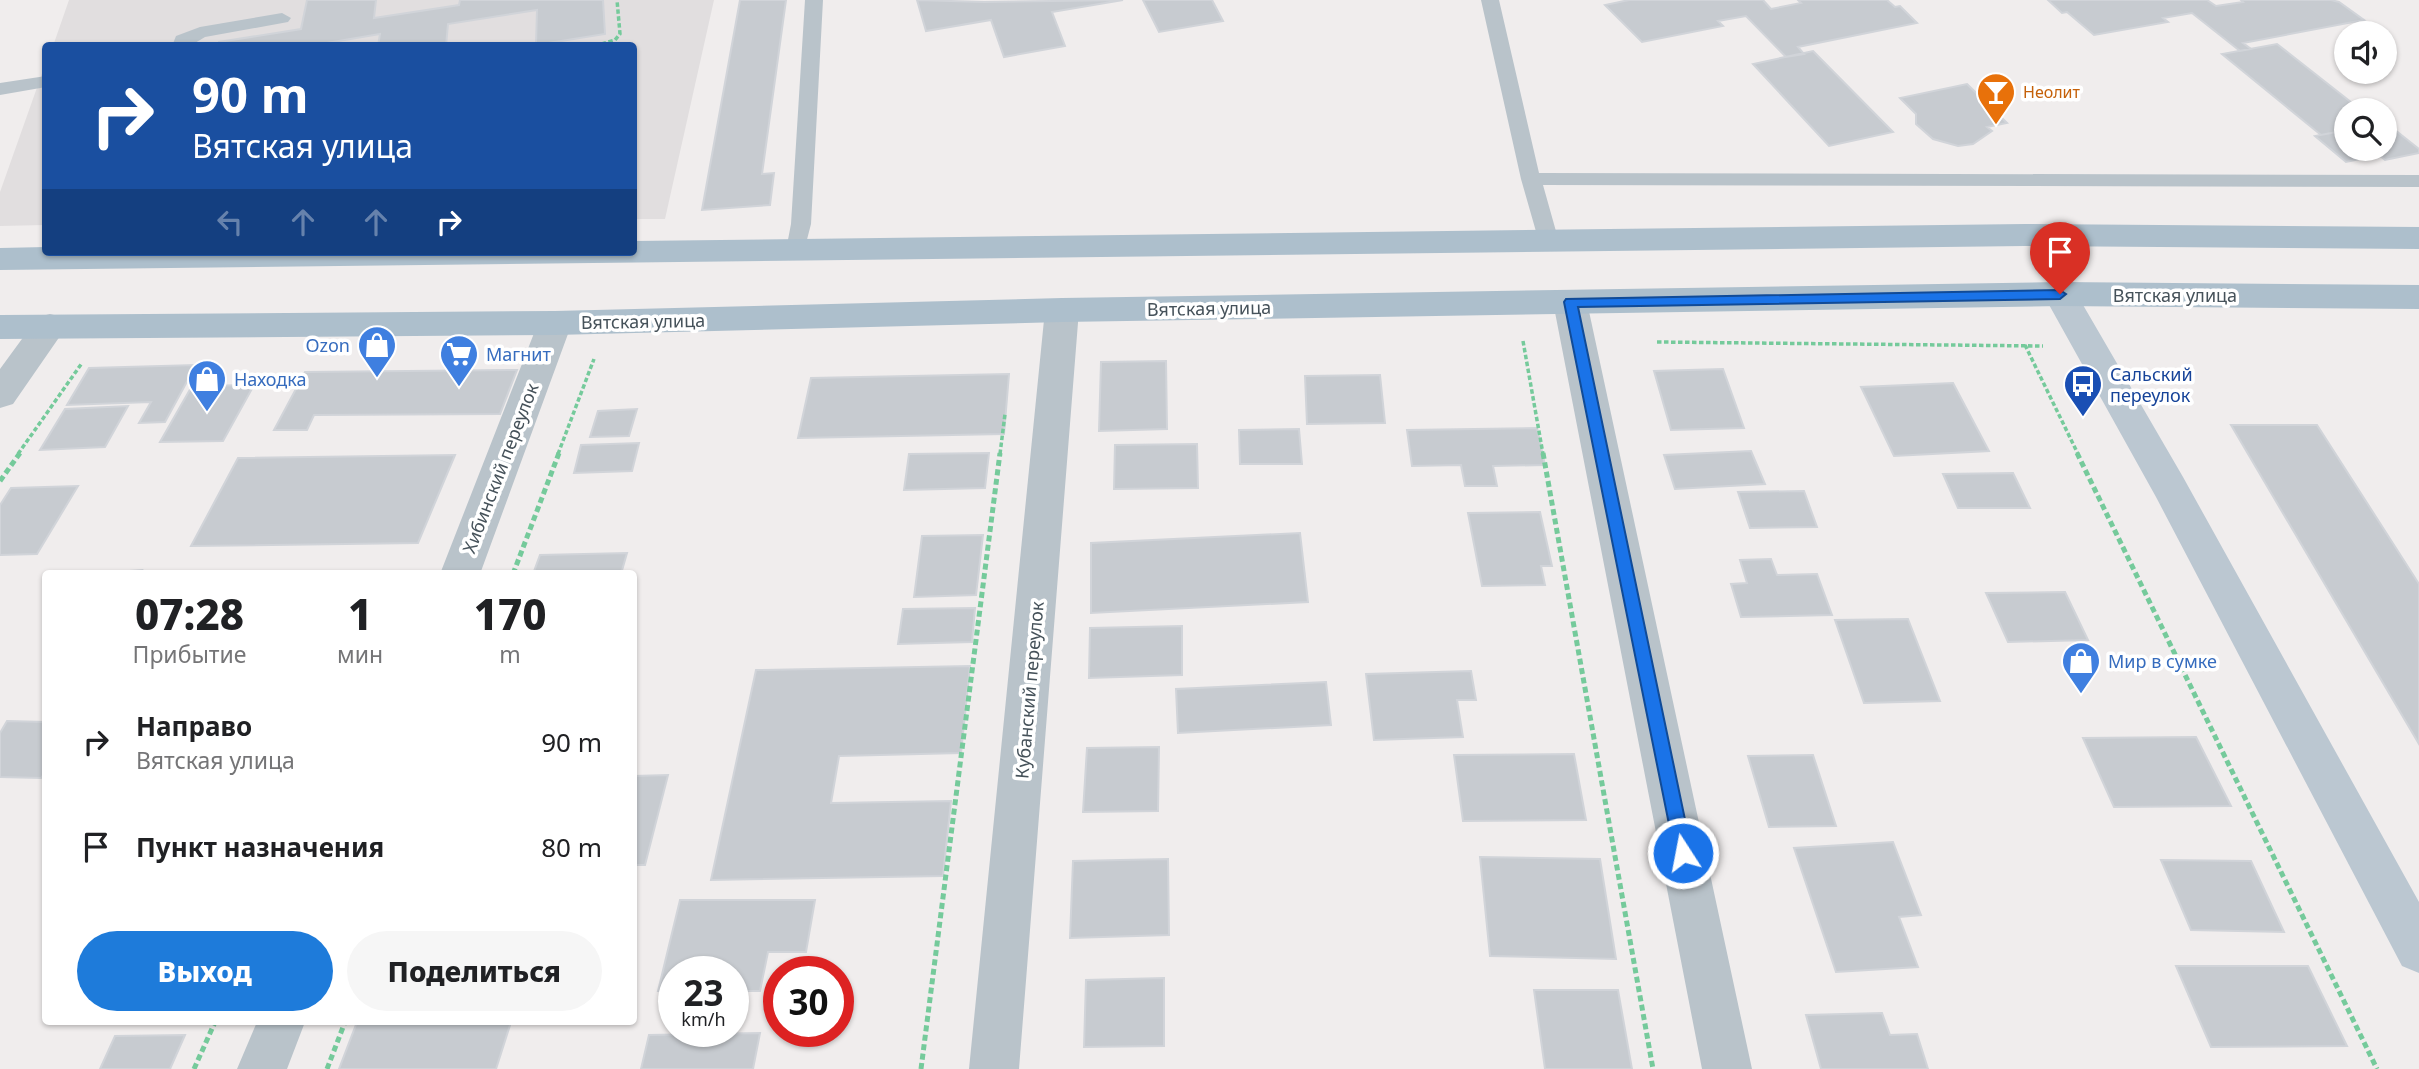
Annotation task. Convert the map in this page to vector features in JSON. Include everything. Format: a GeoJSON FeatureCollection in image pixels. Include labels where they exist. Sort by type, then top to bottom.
{"type":"FeatureCollection","features":[{"type":"Feature","properties":{"kind":"main road"},"geometry":{"type":"LineString","coordinates":[[637,252],[2025,235],[2419,238]]}},
{"type":"Feature","properties":{"kind":"main road"},"geometry":{"type":"LineString","coordinates":[[2025,235],[2170,487],[2419,949]]}},
{"type":"Feature","properties":{"kind":"main road"},"geometry":{"type":"LineString","coordinates":[[0,259],[271,256]]}},
{"type":"Feature","properties":{"kind":"main road","name":"Вятская улица"},"geometry":{"type":"LineString","coordinates":[[0,327],[555,323],[1062,310],[2060,294],[2419,297]]}},
{"type":"Feature","properties":{"kind":"street"},"geometry":{"type":"LineString","coordinates":[[1570,302],[1727,1069]]}},
{"type":"Feature","properties":{"kind":"street","name":"Кубанский переулок"},"geometry":{"type":"LineString","coordinates":[[994,1069],[1062,310]]}},
{"type":"Feature","properties":{"kind":"street","name":"Хибинский переулок"},"geometry":{"type":"LineString","coordinates":[[462,570],[555,323]]}},
{"type":"Feature","properties":{"kind":"street"},"geometry":{"type":"LineString","coordinates":[[0,395],[50,326]]}},
{"type":"Feature","properties":{"kind":"street"},"geometry":{"type":"LineString","coordinates":[[262,1069],[280,1025]]}},
{"type":"Feature","properties":{"kind":"lane"},"geometry":{"type":"LineString","coordinates":[[796,250],[801,224],[814,0]]}},
{"type":"Feature","properties":{"kind":"lane"},"geometry":{"type":"LineString","coordinates":[[1490,0],[1531,179],[1549,242]]}},
{"type":"Feature","properties":{"kind":"lane"},"geometry":{"type":"LineString","coordinates":[[182,42],[200,32],[282,18]]}},
{"type":"Feature","properties":{"kind":"lane"},"geometry":{"type":"LineString","coordinates":[[0,89],[42,82]]}},
{"type":"Feature","properties":{"kind":"lane"},"geometry":{"type":"LineString","coordinates":[[1531,179],[2419,181]]}},
{"type":"Feature","properties":{"kind":"path"},"geometry":{"type":"LineString","coordinates":[[608,42],[615,40],[620,34],[617,0]]}},
{"type":"Feature","properties":{"kind":"path"},"geometry":{"type":"LineString","coordinates":[[1523,341],[1653,1069]]}},
{"type":"Feature","properties":{"kind":"path"},"geometry":{"type":"LineString","coordinates":[[2025,345],[2377,1069]]}},
{"type":"Feature","properties":{"kind":"path"},"geometry":{"type":"LineString","coordinates":[[515,570],[596,353]]}},
{"type":"Feature","properties":{"kind":"path"},"geometry":{"type":"LineString","coordinates":[[0,481],[85,360]]}},
{"type":"Feature","properties":{"kind":"path"},"geometry":{"type":"LineString","coordinates":[[921,1069],[1007,401]]}},
{"type":"Feature","properties":{"kind":"path"},"geometry":{"type":"LineString","coordinates":[[194,1069],[214,1025]]}},
{"type":"Feature","properties":{"kind":"path"},"geometry":{"type":"LineString","coordinates":[[327,1069],[344,1025]]}},
{"type":"Feature","properties":{"kind":"shaded area"},"geometry":{"type":"Polygon","coordinates":[[[69,0],[714,0],[665,219],[637,219],[637,42],[54,42],[69,0]]]}},
{"type":"Feature","properties":{"kind":"shaded area"},"geometry":{"type":"Polygon","coordinates":[[[42,73],[42,225],[0,226],[0,192],[42,73]]]}},
{"type":"Feature","properties":{"kind":"building"},"geometry":{"type":"Polygon","coordinates":[[[307,0],[376,0],[374,18],[459,5],[460,0],[603,0],[605,34],[555,42],[536,42],[537,10],[448,24],[446,42],[379,42],[380,34],[333,42],[219,42],[301,29],[307,0]]]}},
{"type":"Feature","properties":{"kind":"building"},"geometry":{"type":"Polygon","coordinates":[[[740,0],[786,0],[762,174],[774,173],[770,205],[702,210],[740,0]]]}},
{"type":"Feature","properties":{"kind":"building"},"geometry":{"type":"Polygon","coordinates":[[[917,0],[1123,0],[1052,12],[1065,46],[1004,57],[991,20],[926,31],[917,0]]]}},
{"type":"Feature","properties":{"kind":"building"},"geometry":{"type":"Polygon","coordinates":[[[1143,0],[1212,0],[1223,21],[1159,32],[1143,0]]]}},
{"type":"Feature","properties":{"kind":"building"},"geometry":{"type":"Polygon","coordinates":[[[1629,0],[1763,0],[1771,9],[1801,3],[1798,0],[1887,0],[1895,7],[1900,6],[1917,23],[1798,47],[1804,54],[1786,57],[1746,16],[1718,21],[1723,26],[1642,42],[1605,5],[1629,0]]]}},
{"type":"Feature","properties":{"kind":"building"},"geometry":{"type":"Polygon","coordinates":[[[2048,0],[2207,0],[2216,6],[2243,2],[2241,0],[2331,0],[2339,2],[2364,20],[2334,21],[2334,26],[2243,43],[2251,49],[2240,51],[2192,13],[2163,18],[2168,22],[2094,35],[2067,12],[2062,13],[2048,0]]]}},
{"type":"Feature","properties":{"kind":"building"},"geometry":{"type":"Polygon","coordinates":[[[2277,44],[2346,98],[2334,98],[2334,132],[2321,135],[2222,54],[2277,44]]]}},
{"type":"Feature","properties":{"kind":"building"},"geometry":{"type":"Polygon","coordinates":[[[1813,51],[1893,132],[1829,146],[1753,64],[1813,51]]]}},
{"type":"Feature","properties":{"kind":"building"},"geometry":{"type":"Polygon","coordinates":[[[1967,84],[2007,123],[1987,127],[1992,131],[1973,144],[1958,146],[1933,139],[1916,124],[1916,114],[1900,98],[1967,84]]]}},
{"type":"Feature","properties":{"kind":"building"},"geometry":{"type":"Polygon","coordinates":[[[2334,132],[2334,152],[2315,136],[2334,132]]]}},
{"type":"Feature","properties":{"kind":"building"},"geometry":{"type":"Polygon","coordinates":[[[2397,132],[2419,149],[2419,153],[2397,158],[2397,132]]]}},
{"type":"Feature","properties":{"kind":"building"},"geometry":{"type":"Polygon","coordinates":[[[1166,361],[1167,429],[1099,431],[1101,362],[1166,361]]]}},
{"type":"Feature","properties":{"kind":"building"},"geometry":{"type":"Polygon","coordinates":[[[196,365],[165,422],[139,423],[151,402],[67,405],[89,368],[196,365]]]}},
{"type":"Feature","properties":{"kind":"building"},"geometry":{"type":"Polygon","coordinates":[[[1723,369],[1744,428],[1671,430],[1654,371],[1723,369]]]}},
{"type":"Feature","properties":{"kind":"building"},"geometry":{"type":"Polygon","coordinates":[[[517,370],[500,414],[314,415],[307,430],[274,430],[305,372],[517,370]]]}},
{"type":"Feature","properties":{"kind":"building"},"geometry":{"type":"Polygon","coordinates":[[[1009,374],[1004,434],[798,438],[811,378],[1009,374]]]}},
{"type":"Feature","properties":{"kind":"building"},"geometry":{"type":"Polygon","coordinates":[[[1380,375],[1385,423],[1307,424],[1305,376],[1380,375]]]}},
{"type":"Feature","properties":{"kind":"building"},"geometry":{"type":"Polygon","coordinates":[[[1953,383],[1989,451],[1894,456],[1861,387],[1953,383]]]}},
{"type":"Feature","properties":{"kind":"building","name":"Находка"},"geometry":{"type":"Polygon","coordinates":[[[254,385],[223,441],[160,442],[192,386],[254,385]]]}},
{"type":"Feature","properties":{"kind":"building"},"geometry":{"type":"Polygon","coordinates":[[[128,406],[105,447],[40,450],[65,409],[128,406]]]}},
{"type":"Feature","properties":{"kind":"building"},"geometry":{"type":"Polygon","coordinates":[[[637,409],[629,436],[590,437],[598,411],[637,409]]]}},
{"type":"Feature","properties":{"kind":"building"},"geometry":{"type":"Polygon","coordinates":[[[2231,425],[2317,425],[2419,584],[2419,744],[2231,425]]]}},
{"type":"Feature","properties":{"kind":"building"},"geometry":{"type":"Polygon","coordinates":[[[1537,428],[1545,465],[1493,466],[1497,486],[1465,486],[1461,465],[1412,466],[1407,430],[1537,428]]]}},
{"type":"Feature","properties":{"kind":"building"},"geometry":{"type":"Polygon","coordinates":[[[1299,429],[1302,464],[1240,464],[1239,430],[1299,429]]]}},
{"type":"Feature","properties":{"kind":"building"},"geometry":{"type":"Polygon","coordinates":[[[639,443],[632,471],[574,473],[581,445],[639,443]]]}},
{"type":"Feature","properties":{"kind":"building"},"geometry":{"type":"Polygon","coordinates":[[[1197,444],[1198,488],[1114,489],[1115,445],[1197,444]]]}},
{"type":"Feature","properties":{"kind":"building"},"geometry":{"type":"Polygon","coordinates":[[[1751,451],[1765,484],[1675,489],[1664,455],[1751,451]]]}},
{"type":"Feature","properties":{"kind":"building"},"geometry":{"type":"Polygon","coordinates":[[[989,453],[985,488],[904,490],[909,454],[989,453]]]}},
{"type":"Feature","properties":{"kind":"building"},"geometry":{"type":"Polygon","coordinates":[[[455,455],[418,543],[191,546],[238,458],[455,455]]]}},
{"type":"Feature","properties":{"kind":"building"},"geometry":{"type":"Polygon","coordinates":[[[2013,473],[2030,508],[1958,508],[1943,474],[2013,473]]]}},
{"type":"Feature","properties":{"kind":"building"},"geometry":{"type":"Polygon","coordinates":[[[78,486],[37,554],[0,555],[0,505],[11,488],[78,486]]]}},
{"type":"Feature","properties":{"kind":"building"},"geometry":{"type":"Polygon","coordinates":[[[1804,491],[1817,527],[1750,528],[1738,492],[1804,491]]]}},
{"type":"Feature","properties":{"kind":"building"},"geometry":{"type":"Polygon","coordinates":[[[1540,512],[1552,566],[1541,566],[1545,585],[1482,586],[1468,513],[1540,512]]]}},
{"type":"Feature","properties":{"kind":"building"},"geometry":{"type":"Polygon","coordinates":[[[1300,533],[1308,602],[1091,613],[1091,543],[1300,533]]]}},
{"type":"Feature","properties":{"kind":"building"},"geometry":{"type":"Polygon","coordinates":[[[983,535],[976,595],[914,597],[922,536],[983,535]]]}},
{"type":"Feature","properties":{"kind":"building"},"geometry":{"type":"Polygon","coordinates":[[[627,553],[622,570],[534,570],[540,555],[627,553]]]}},
{"type":"Feature","properties":{"kind":"building"},"geometry":{"type":"Polygon","coordinates":[[[1771,559],[1777,575],[1817,574],[1832,615],[1741,617],[1731,584],[1747,583],[1740,560],[1771,559]]]}},
{"type":"Feature","properties":{"kind":"building"},"geometry":{"type":"Polygon","coordinates":[[[2065,592],[2088,640],[2008,642],[1986,593],[2065,592]]]}},
{"type":"Feature","properties":{"kind":"building"},"geometry":{"type":"Polygon","coordinates":[[[975,608],[972,642],[898,644],[903,609],[975,608]]]}},
{"type":"Feature","properties":{"kind":"building"},"geometry":{"type":"Polygon","coordinates":[[[1908,619],[1940,701],[1864,703],[1835,620],[1908,619]]]}},
{"type":"Feature","properties":{"kind":"building"},"geometry":{"type":"Polygon","coordinates":[[[1182,626],[1182,675],[1089,678],[1090,628],[1182,626]]]}},
{"type":"Feature","properties":{"kind":"building"},"geometry":{"type":"Polygon","coordinates":[[[970,666],[961,753],[839,756],[831,803],[951,801],[943,876],[711,880],[756,670],[970,666]]]}},
{"type":"Feature","properties":{"kind":"building"},"geometry":{"type":"Polygon","coordinates":[[[1471,671],[1476,700],[1457,700],[1463,737],[1374,740],[1366,674],[1471,671]]]}},
{"type":"Feature","properties":{"kind":"building"},"geometry":{"type":"Polygon","coordinates":[[[1326,682],[1331,725],[1178,733],[1176,689],[1326,682]]]}},
{"type":"Feature","properties":{"kind":"building"},"geometry":{"type":"Polygon","coordinates":[[[7,721],[42,722],[41,778],[0,777],[0,733],[7,721]]]}},
{"type":"Feature","properties":{"kind":"building"},"geometry":{"type":"Polygon","coordinates":[[[2196,737],[2231,806],[2114,807],[2083,738],[2196,737]]]}},
{"type":"Feature","properties":{"kind":"building"},"geometry":{"type":"Polygon","coordinates":[[[1159,747],[1158,811],[1083,812],[1087,748],[1159,747]]]}},
{"type":"Feature","properties":{"kind":"building"},"geometry":{"type":"Polygon","coordinates":[[[1574,754],[1586,820],[1463,821],[1454,755],[1574,754]]]}},
{"type":"Feature","properties":{"kind":"building"},"geometry":{"type":"Polygon","coordinates":[[[1813,755],[1836,826],[1769,827],[1748,756],[1813,755]]]}},
{"type":"Feature","properties":{"kind":"building"},"geometry":{"type":"Polygon","coordinates":[[[668,775],[645,865],[637,865],[637,776],[668,775]]]}},
{"type":"Feature","properties":{"kind":"building"},"geometry":{"type":"Polygon","coordinates":[[[1893,842],[1921,915],[1899,917],[1918,967],[1836,972],[1794,848],[1893,842]]]}},
{"type":"Feature","properties":{"kind":"building"},"geometry":{"type":"Polygon","coordinates":[[[1480,857],[1600,859],[1616,959],[1490,956],[1480,857]]]}},
{"type":"Feature","properties":{"kind":"building"},"geometry":{"type":"Polygon","coordinates":[[[1168,859],[1169,935],[1070,938],[1073,861],[1168,859]]]}},
{"type":"Feature","properties":{"kind":"building"},"geometry":{"type":"Polygon","coordinates":[[[2161,860],[2251,861],[2284,932],[2191,930],[2161,860]]]}},
{"type":"Feature","properties":{"kind":"building"},"geometry":{"type":"Polygon","coordinates":[[[680,900],[815,900],[806,952],[768,952],[767,956],[763,956],[760,991],[749,991],[749,956],[666,956],[680,900]]]}},
{"type":"Feature","properties":{"kind":"building"},"geometry":{"type":"Polygon","coordinates":[[[2176,966],[2308,966],[2347,1046],[2211,1047],[2176,966]]]}},
{"type":"Feature","properties":{"kind":"building"},"geometry":{"type":"Polygon","coordinates":[[[1164,978],[1164,1046],[1084,1047],[1086,980],[1164,978]]]}},
{"type":"Feature","properties":{"kind":"building"},"geometry":{"type":"Polygon","coordinates":[[[1534,990],[1618,990],[1632,1069],[1545,1069],[1534,990]]]}},
{"type":"Feature","properties":{"kind":"building"},"geometry":{"type":"Polygon","coordinates":[[[1882,1013],[1890,1035],[1917,1034],[1928,1069],[1821,1069],[1806,1015],[1882,1013]]]}},
{"type":"Feature","properties":{"kind":"building"},"geometry":{"type":"Polygon","coordinates":[[[356,1025],[510,1025],[496,1069],[339,1069],[356,1025]]]}},
{"type":"Feature","properties":{"kind":"building"},"geometry":{"type":"Polygon","coordinates":[[[749,1033],[760,1033],[753,1069],[641,1069],[649,1035],[658,1035],[658,1047],[749,1047],[749,1033]]]}},
{"type":"Feature","properties":{"kind":"building"},"geometry":{"type":"Polygon","coordinates":[[[185,1035],[170,1069],[100,1069],[115,1036],[185,1035]]]}},
{"type":"Feature","properties":{"kind":"place","name":"Неолит"},"geometry":{"type":"Point","coordinates":[1996,126]}},
{"type":"Feature","properties":{"kind":"place","name":"Ozon"},"geometry":{"type":"Point","coordinates":[377,379]}},
{"type":"Feature","properties":{"kind":"place","name":"Магнит"},"geometry":{"type":"Point","coordinates":[459,388]}},
{"type":"Feature","properties":{"kind":"place","name":"Находка"},"geometry":{"type":"Point","coordinates":[207,413]}},
{"type":"Feature","properties":{"kind":"place","name":"Сальский переулок"},"geometry":{"type":"Point","coordinates":[2083,418]}},
{"type":"Feature","properties":{"kind":"place","name":"Мир в сумке"},"geometry":{"type":"Point","coordinates":[2081,695]}},
{"type":"Feature","properties":{"kind":"route"},"geometry":{"type":"LineString","coordinates":[[1683,853],[1570,302],[2060,294]]}}]}
